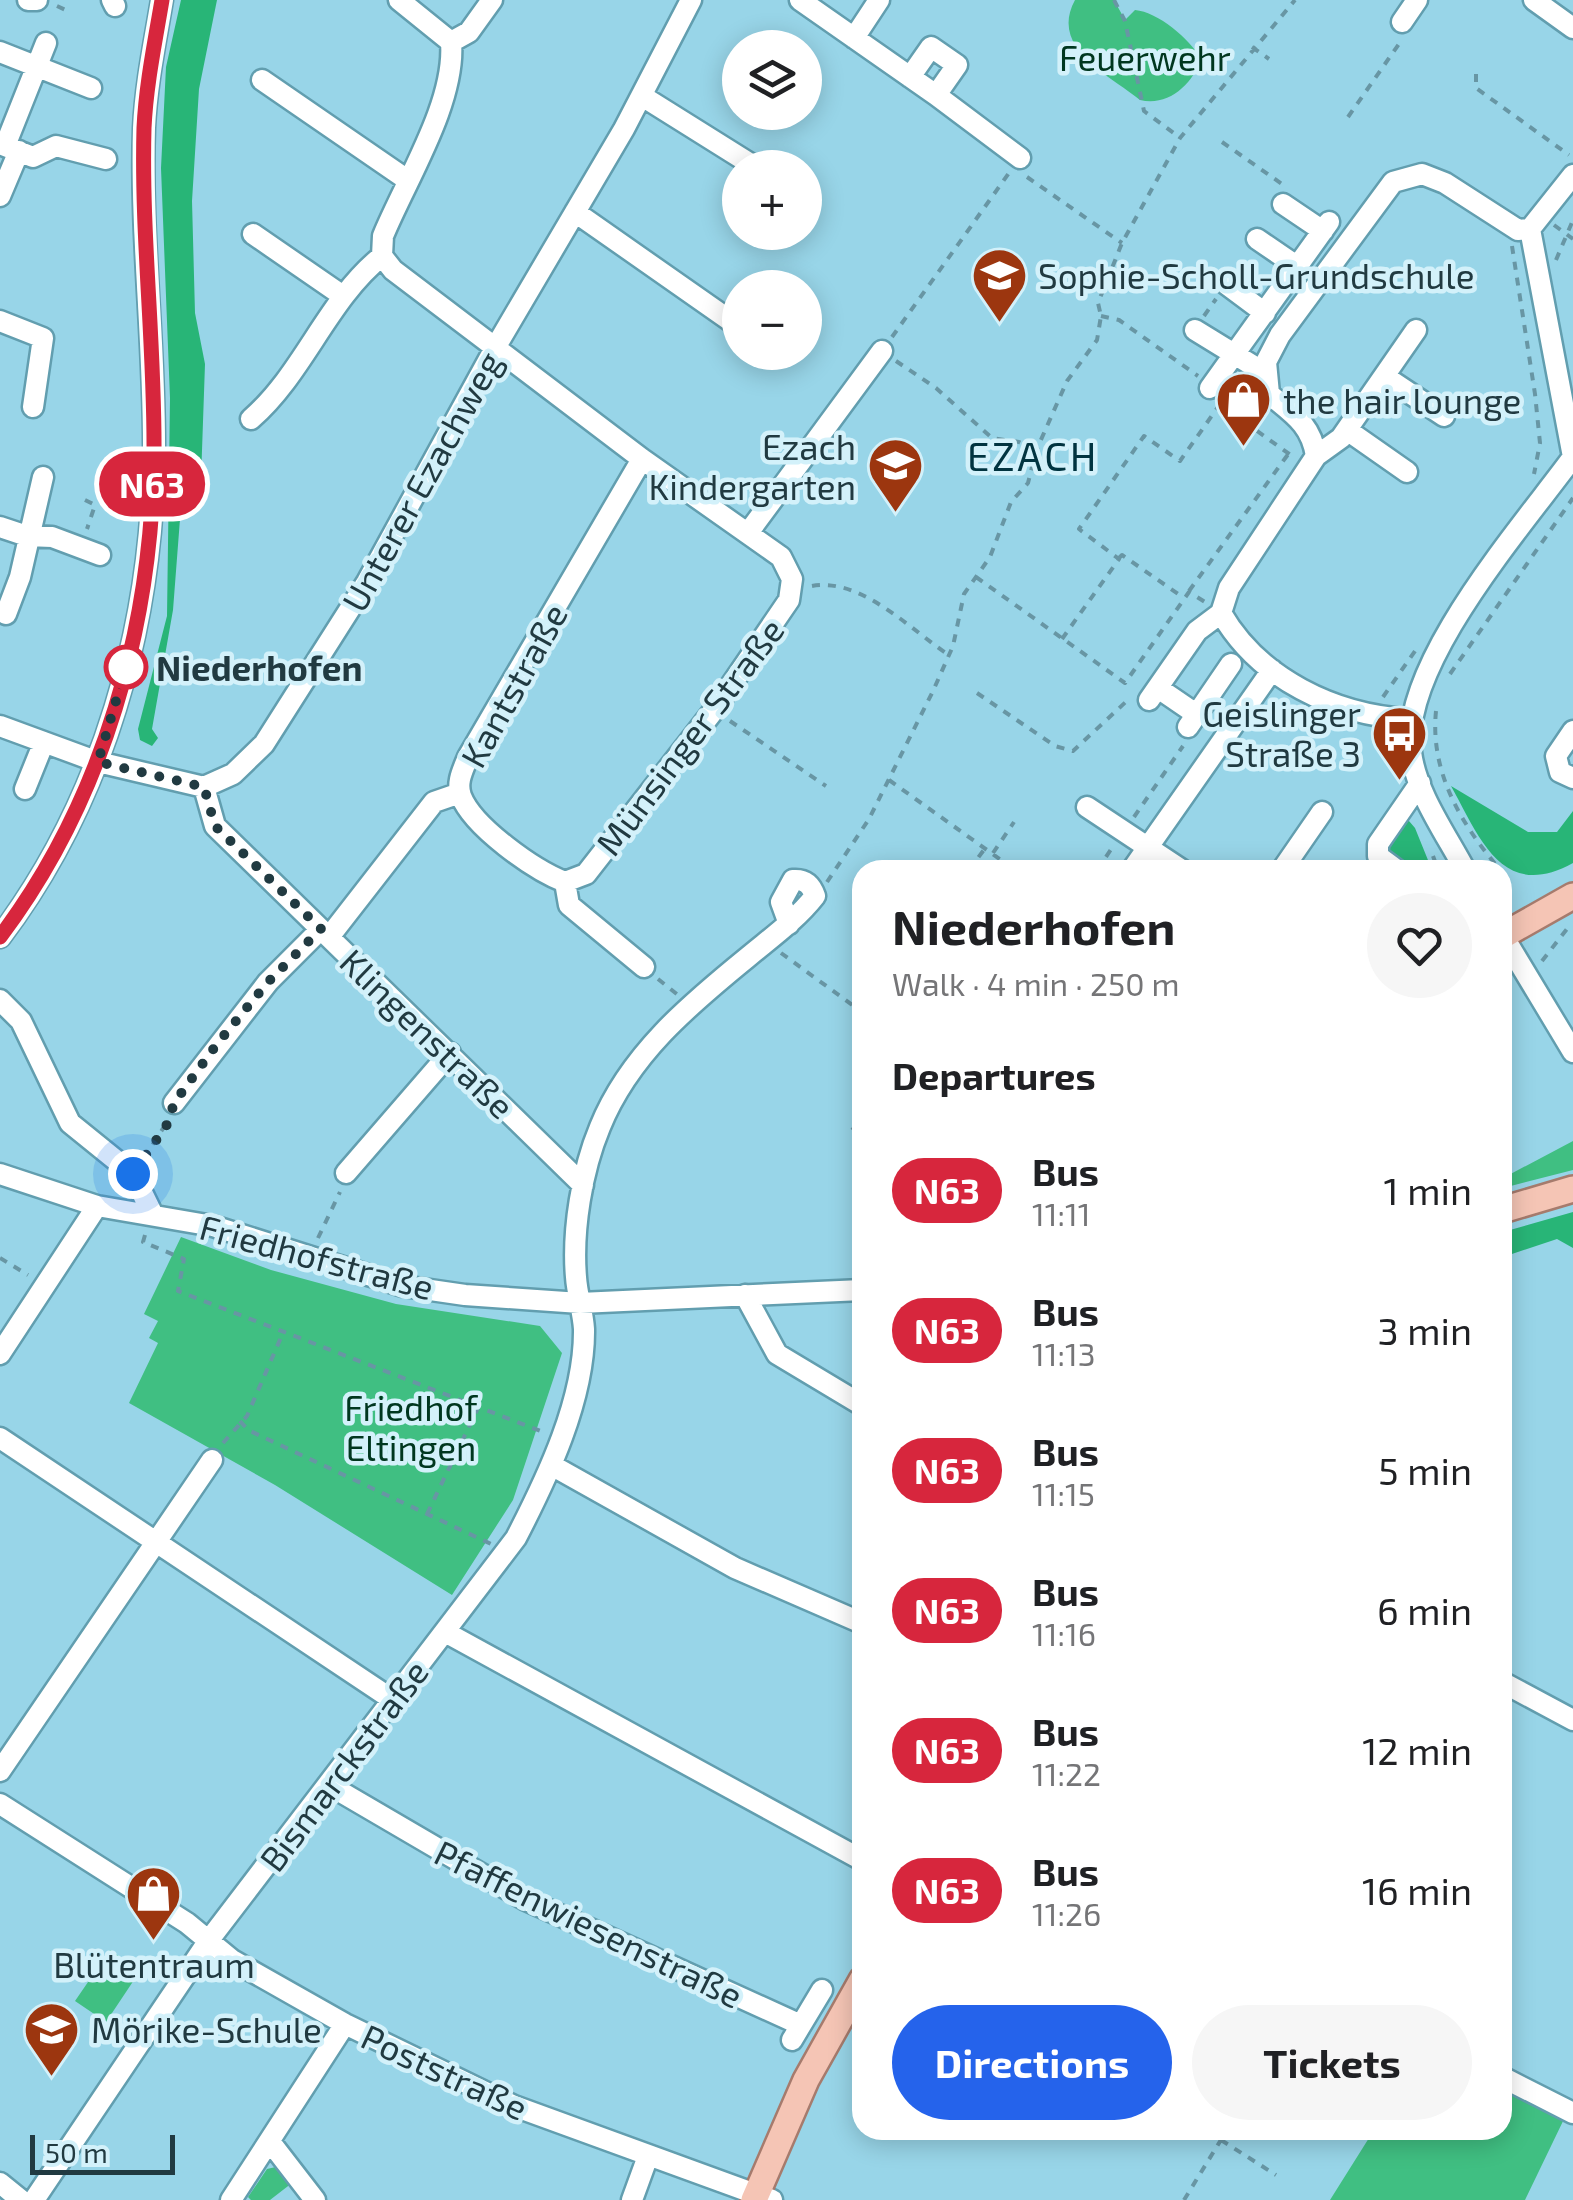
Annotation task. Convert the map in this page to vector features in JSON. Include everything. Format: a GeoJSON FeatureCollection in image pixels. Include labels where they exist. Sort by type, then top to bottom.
{"type":"FeatureCollection","features":[{"type":"Feature","properties":{"kind":"main road"},"geometry":{"type":"LineString","coordinates":[[1512,930],[1573,896]]}},
{"type":"Feature","properties":{"kind":"main road"},"geometry":{"type":"LineString","coordinates":[[1512,1207],[1573,1189]]}},
{"type":"Feature","properties":{"kind":"main road"},"geometry":{"type":"LineString","coordinates":[[761,2198],[806,2080],[852,1998]]}},
{"type":"Feature","properties":{"kind":"street"},"geometry":{"type":"LineString","coordinates":[[28,0],[37,0]]}},
{"type":"Feature","properties":{"kind":"street"},"geometry":{"type":"LineString","coordinates":[[0,937],[69,831],[98,762],[146,576],[154,454],[144,126],[162,0]]}},
{"type":"Feature","properties":{"kind":"street"},"geometry":{"type":"LineString","coordinates":[[399,0],[451,42],[452,61],[443,98],[382,236],[382,256],[394,270],[642,459],[748,533],[882,351]]}},
{"type":"Feature","properties":{"kind":"street"},"geometry":{"type":"LineString","coordinates":[[451,42],[469,32],[492,0]]}},
{"type":"Feature","properties":{"kind":"street","name":"Unterer Ezachweg"},"geometry":{"type":"LineString","coordinates":[[204,787],[233,774],[264,744],[368,582],[495,348],[642,96],[691,0]]}},
{"type":"Feature","properties":{"kind":"street"},"geometry":{"type":"LineString","coordinates":[[800,0],[936,95],[1016,162]]}},
{"type":"Feature","properties":{"kind":"street"},"geometry":{"type":"LineString","coordinates":[[854,38],[879,0]]}},
{"type":"Feature","properties":{"kind":"street"},"geometry":{"type":"LineString","coordinates":[[1402,22],[1418,0]]}},
{"type":"Feature","properties":{"kind":"street"},"geometry":{"type":"LineString","coordinates":[[1534,0],[1573,28]]}},
{"type":"Feature","properties":{"kind":"street"},"geometry":{"type":"LineString","coordinates":[[0,196],[46,43]]}},
{"type":"Feature","properties":{"kind":"street"},"geometry":{"type":"LineString","coordinates":[[910,77],[932,48],[957,65],[936,95]]}},
{"type":"Feature","properties":{"kind":"street"},"geometry":{"type":"LineString","coordinates":[[0,52],[92,88]]}},
{"type":"Feature","properties":{"kind":"street"},"geometry":{"type":"LineString","coordinates":[[262,80],[406,179]]}},
{"type":"Feature","properties":{"kind":"street"},"geometry":{"type":"LineString","coordinates":[[642,96],[729,150]]}},
{"type":"Feature","properties":{"kind":"street"},"geometry":{"type":"LineString","coordinates":[[14,149],[56,146],[106,159]]}},
{"type":"Feature","properties":{"kind":"street"},"geometry":{"type":"LineString","coordinates":[[1459,860],[1420,783],[1411,755],[1408,719],[1430,658],[1573,457],[1524,230],[1572,160]]}},
{"type":"Feature","properties":{"kind":"street"},"geometry":{"type":"LineString","coordinates":[[1316,456],[1313,434],[1270,394],[1266,373],[1280,336],[1393,182],[1422,174],[1445,183],[1524,230]]}},
{"type":"Feature","properties":{"kind":"street"},"geometry":{"type":"LineString","coordinates":[[1215,397],[1234,356],[1326,227],[1283,204]]}},
{"type":"Feature","properties":{"kind":"street"},"geometry":{"type":"LineString","coordinates":[[575,212],[722,315]]}},
{"type":"Feature","properties":{"kind":"street"},"geometry":{"type":"LineString","coordinates":[[253,234],[343,296]]}},
{"type":"Feature","properties":{"kind":"street"},"geometry":{"type":"LineString","coordinates":[[1257,240],[1298,267]]}},
{"type":"Feature","properties":{"kind":"street"},"geometry":{"type":"LineString","coordinates":[[251,419],[270,403],[343,296],[382,256]]}},
{"type":"Feature","properties":{"kind":"street"},"geometry":{"type":"LineString","coordinates":[[1226,284],[1265,313]]}},
{"type":"Feature","properties":{"kind":"street"},"geometry":{"type":"LineString","coordinates":[[1,324],[43,338],[33,408]]}},
{"type":"Feature","properties":{"kind":"street"},"geometry":{"type":"LineString","coordinates":[[1195,330],[1266,373]]}},
{"type":"Feature","properties":{"kind":"street"},"geometry":{"type":"LineString","coordinates":[[1231,664],[1189,729],[1148,693],[1197,631],[1221,613],[1228,588],[1316,456],[1347,430],[1416,330]]}},
{"type":"Feature","properties":{"kind":"street"},"geometry":{"type":"LineString","coordinates":[[1384,376],[1444,416]]}},
{"type":"Feature","properties":{"kind":"street"},"geometry":{"type":"LineString","coordinates":[[1347,430],[1407,472]]}},
{"type":"Feature","properties":{"kind":"street","name":"Kantstraße"},"geometry":{"type":"LineString","coordinates":[[174,1103],[268,982],[325,933],[434,802],[460,793],[468,757],[642,459]]}},
{"type":"Feature","properties":{"kind":"street"},"geometry":{"type":"LineString","coordinates":[[6,614],[20,577],[26,536],[44,477]]}},
{"type":"Feature","properties":{"kind":"street"},"geometry":{"type":"LineString","coordinates":[[0,527],[26,536],[52,537],[90,551]]}},
{"type":"Feature","properties":{"kind":"street","name":"Münsinger Straße"},"geometry":{"type":"LineString","coordinates":[[460,793],[473,816],[542,873],[565,882],[586,874],[714,710],[792,591],[792,579],[781,558],[748,533]]}},
{"type":"Feature","properties":{"kind":"street"},"geometry":{"type":"LineString","coordinates":[[1221,613],[1236,640],[1272,670],[1325,701],[1372,717],[1408,719]]}},
{"type":"Feature","properties":{"kind":"street"},"geometry":{"type":"LineString","coordinates":[[1140,860],[1272,670]]}},
{"type":"Feature","properties":{"kind":"street"},"geometry":{"type":"LineString","coordinates":[[0,726],[98,762],[204,787]]}},
{"type":"Feature","properties":{"kind":"street"},"geometry":{"type":"LineString","coordinates":[[1573,731],[1556,756],[1560,772],[1573,778]]}},
{"type":"Feature","properties":{"kind":"street"},"geometry":{"type":"LineString","coordinates":[[25,789],[44,742]]}},
{"type":"Feature","properties":{"kind":"street"},"geometry":{"type":"LineString","coordinates":[[1384,860],[1378,856],[1378,844],[1420,783]]}},
{"type":"Feature","properties":{"kind":"street","name":"Klingenstraße"},"geometry":{"type":"LineString","coordinates":[[204,787],[215,826],[583,1185]]}},
{"type":"Feature","properties":{"kind":"street"},"geometry":{"type":"LineString","coordinates":[[1087,806],[1167,860]]}},
{"type":"Feature","properties":{"kind":"street"},"geometry":{"type":"LineString","coordinates":[[1289,860],[1322,812]]}},
{"type":"Feature","properties":{"kind":"street","name":"Bismarckstraße"},"geometry":{"type":"LineString","coordinates":[[34,2200],[209,1940],[506,1550],[552,1466],[561,1439],[584,1332],[576,1275],[583,1185],[599,1128],[626,1075],[689,1005],[788,924],[780,902],[793,880],[812,886],[815,896]]}},
{"type":"Feature","properties":{"kind":"street"},"geometry":{"type":"LineString","coordinates":[[565,882],[569,905],[644,967]]}},
{"type":"Feature","properties":{"kind":"street"},"geometry":{"type":"LineString","coordinates":[[1512,951],[1573,1052]]}},
{"type":"Feature","properties":{"kind":"street"},"geometry":{"type":"LineString","coordinates":[[0,1000],[22,1021],[70,1123],[133,1174],[152,1212]]}},
{"type":"Feature","properties":{"kind":"street"},"geometry":{"type":"LineString","coordinates":[[346,1173],[450,1053]]}},
{"type":"Feature","properties":{"kind":"street","name":"Friedhofstraße"},"geometry":{"type":"LineString","coordinates":[[0,1174],[96,1206],[152,1212],[310,1255],[403,1286],[580,1303],[852,1290]]}},
{"type":"Feature","properties":{"kind":"street"},"geometry":{"type":"LineString","coordinates":[[0,1354],[96,1206]]}},
{"type":"Feature","properties":{"kind":"street"},"geometry":{"type":"LineString","coordinates":[[744,1295],[776,1354],[852,1400]]}},
{"type":"Feature","properties":{"kind":"street"},"geometry":{"type":"LineString","coordinates":[[0,1438],[393,1700]]}},
{"type":"Feature","properties":{"kind":"street"},"geometry":{"type":"LineString","coordinates":[[0,1771],[212,1460]]}},
{"type":"Feature","properties":{"kind":"street"},"geometry":{"type":"LineString","coordinates":[[552,1466],[735,1568],[852,1619]]}},
{"type":"Feature","properties":{"kind":"street"},"geometry":{"type":"LineString","coordinates":[[445,1632],[852,1855]]}},
{"type":"Feature","properties":{"kind":"street"},"geometry":{"type":"LineString","coordinates":[[1512,1687],[1573,1720]]}},
{"type":"Feature","properties":{"kind":"street","name":"Pfaffenwiesenstraße"},"geometry":{"type":"LineString","coordinates":[[329,1785],[524,1899],[797,2032],[822,1990]]}},
{"type":"Feature","properties":{"kind":"street","name":"Poststraße"},"geometry":{"type":"LineString","coordinates":[[0,1804],[209,1940],[232,1960],[345,2024],[514,2106],[761,2198]]}},
{"type":"Feature","properties":{"kind":"street"},"geometry":{"type":"LineString","coordinates":[[231,2200],[345,2024]]}},
{"type":"Feature","properties":{"kind":"street"},"geometry":{"type":"LineString","coordinates":[[1512,2082],[1573,2114]]}},
{"type":"Feature","properties":{"kind":"street"},"geometry":{"type":"LineString","coordinates":[[271,2143],[316,2200]]}},
{"type":"Feature","properties":{"kind":"street"},"geometry":{"type":"LineString","coordinates":[[632,2200],[648,2156]]}},
{"type":"Feature","properties":{"kind":"street"},"geometry":{"type":"LineString","coordinates":[[0,2183],[21,2200]]}},
{"type":"Feature","properties":{"kind":"path"},"geometry":{"type":"LineString","coordinates":[[1114,0],[1125,20],[1144,110],[1180,138]]}},
{"type":"Feature","properties":{"kind":"path"},"geometry":{"type":"LineString","coordinates":[[815,896],[868,819],[950,656],[964,612],[964,594],[999,539],[1011,502],[1028,484],[1036,451],[1066,381],[1096,340],[1102,316],[1098,303],[1122,243],[1180,138],[1295,0]]}},
{"type":"Feature","properties":{"kind":"path"},"geometry":{"type":"LineString","coordinates":[[1348,117],[1401,42],[1402,22]]}},
{"type":"Feature","properties":{"kind":"path"},"geometry":{"type":"LineString","coordinates":[[1252,47],[1268,58]]}},
{"type":"Feature","properties":{"kind":"path"},"geometry":{"type":"LineString","coordinates":[[1476,74],[1476,88],[1572,160]]}},
{"type":"Feature","properties":{"kind":"path"},"geometry":{"type":"LineString","coordinates":[[1036,451],[1019,442],[992,438],[936,388],[882,351],[1016,162],[1122,243]]}},
{"type":"Feature","properties":{"kind":"path"},"geometry":{"type":"LineString","coordinates":[[1524,230],[1510,251],[1540,443],[1529,484]]}},
{"type":"Feature","properties":{"kind":"path"},"geometry":{"type":"LineString","coordinates":[[1118,559],[1079,529],[1144,436],[1180,460],[1215,397]]}},
{"type":"Feature","properties":{"kind":"path"},"geometry":{"type":"LineString","coordinates":[[976,577],[1125,683],[1289,454]]}},
{"type":"Feature","properties":{"kind":"path"},"geometry":{"type":"LineString","coordinates":[[1448,677],[1573,498]]}},
{"type":"Feature","properties":{"kind":"path"},"geometry":{"type":"LineString","coordinates":[[85,500],[96,504],[90,551]]}},
{"type":"Feature","properties":{"kind":"path"},"geometry":{"type":"LineString","coordinates":[[1062,639],[1122,555],[1184,598]]}},
{"type":"Feature","properties":{"kind":"path"},"geometry":{"type":"LineString","coordinates":[[792,591],[828,583],[852,588],[950,656]]}},
{"type":"Feature","properties":{"kind":"path"},"geometry":{"type":"LineString","coordinates":[[1189,592],[1221,613]]}},
{"type":"Feature","properties":{"kind":"path"},"geometry":{"type":"LineString","coordinates":[[1372,717],[1388,685],[1415,650]]}},
{"type":"Feature","properties":{"kind":"path"},"geometry":{"type":"LineString","coordinates":[[978,692],[1055,746],[1073,751],[1148,693]]}},
{"type":"Feature","properties":{"kind":"path"},"geometry":{"type":"LineString","coordinates":[[1437,705],[1434,737],[1438,765],[1450,797],[1493,860]]}},
{"type":"Feature","properties":{"kind":"path"},"geometry":{"type":"LineString","coordinates":[[714,710],[826,786]]}},
{"type":"Feature","properties":{"kind":"path"},"geometry":{"type":"LineString","coordinates":[[1104,860],[1189,729]]}},
{"type":"Feature","properties":{"kind":"path"},"geometry":{"type":"LineString","coordinates":[[888,779],[1002,860]]}},
{"type":"Feature","properties":{"kind":"path"},"geometry":{"type":"LineString","coordinates":[[993,853],[1014,822]]}},
{"type":"Feature","properties":{"kind":"path"},"geometry":{"type":"LineString","coordinates":[[977,860],[986,847]]}},
{"type":"Feature","properties":{"kind":"path"},"geometry":{"type":"LineString","coordinates":[[1432,853],[1434,860]]}},
{"type":"Feature","properties":{"kind":"path"},"geometry":{"type":"LineString","coordinates":[[1522,969],[1544,960],[1573,921]]}},
{"type":"Feature","properties":{"kind":"path"},"geometry":{"type":"LineString","coordinates":[[766,942],[852,1005]]}},
{"type":"Feature","properties":{"kind":"path"},"geometry":{"type":"LineString","coordinates":[[644,967],[689,1005]]}},
{"type":"Feature","properties":{"kind":"path"},"geometry":{"type":"LineString","coordinates":[[133,1174],[168,1123],[174,1103]]}},
{"type":"Feature","properties":{"kind":"path"},"geometry":{"type":"LineString","coordinates":[[310,1255],[346,1173]]}},
{"type":"Feature","properties":{"kind":"path"},"geometry":{"type":"LineString","coordinates":[[152,1212],[144,1242],[184,1259],[178,1291],[561,1439]]}},
{"type":"Feature","properties":{"kind":"path"},"geometry":{"type":"LineString","coordinates":[[0,1258],[46,1284]]}},
{"type":"Feature","properties":{"kind":"path"},"geometry":{"type":"LineString","coordinates":[[212,1460],[247,1416],[282,1334]]}},
{"type":"Feature","properties":{"kind":"path"},"geometry":{"type":"LineString","coordinates":[[427,1514],[478,1408]]}},
{"type":"Feature","properties":{"kind":"path"},"geometry":{"type":"LineString","coordinates":[[240,1421],[248,1430],[506,1550]]}},
{"type":"Feature","properties":{"kind":"path"},"geometry":{"type":"LineString","coordinates":[[1184,2200],[1221,2140],[1276,2175]]}},
{"type":"Feature","properties":{"kind":"green space"},"geometry":{"type":"Polygon","coordinates":[[[181,0],[217,0],[199,89],[192,201],[195,313],[205,364],[200,508],[180,519],[173,610],[152,729],[158,738],[152,746],[140,740],[138,729],[167,616],[170,398],[161,168],[166,67],[181,0]]]}},
{"type":"Feature","properties":{"kind":"green space","name":"Feuerwehr"},"geometry":{"type":"Polygon","coordinates":[[[1075,0],[1114,0],[1125,20],[1135,10],[1163,21],[1201,59],[1192,77],[1169,97],[1140,100],[1099,70],[1076,46],[1069,17],[1075,0]]]}},
{"type":"Feature","properties":{"kind":"green space"},"geometry":{"type":"Polygon","coordinates":[[[1451,786],[1528,832],[1557,832],[1573,811],[1573,863],[1549,873],[1528,875],[1512,869],[1512,860],[1496,859],[1451,786]]]}},
{"type":"Feature","properties":{"kind":"green space"},"geometry":{"type":"Polygon","coordinates":[[[1403,814],[1415,828],[1428,860],[1388,860],[1383,852],[1403,814]]]}},
{"type":"Feature","properties":{"kind":"green space"},"geometry":{"type":"Polygon","coordinates":[[[1573,1141],[1573,1170],[1512,1186],[1512,1173],[1573,1141]]]}},
{"type":"Feature","properties":{"kind":"green space"},"geometry":{"type":"Polygon","coordinates":[[[1573,1212],[1573,1248],[1557,1239],[1512,1254],[1512,1229],[1573,1212]]]}},
{"type":"Feature","properties":{"kind":"green space","name":"Friedhof Eltingen"},"geometry":{"type":"Polygon","coordinates":[[[181,1237],[271,1270],[396,1304],[540,1326],[562,1353],[513,1500],[452,1595],[275,1485],[129,1403],[158,1343],[149,1338],[158,1321],[144,1314],[181,1237]]]}},
{"type":"Feature","properties":{"kind":"green space"},"geometry":{"type":"Polygon","coordinates":[[[110,1950],[140,1971],[106,2022],[75,2001],[110,1950]]]}},
{"type":"Feature","properties":{"kind":"green space"},"geometry":{"type":"Polygon","coordinates":[[[1512,2090],[1565,2117],[1525,2200],[1330,2200],[1368,2140],[1512,2140],[1512,2090]]]}},
{"type":"Feature","properties":{"kind":"green space"},"geometry":{"type":"Polygon","coordinates":[[[280,2166],[292,2183],[270,2200],[251,2200],[248,2197],[267,2169],[280,2166]]]}},
{"type":"Feature","properties":{"kind":"bus line","name":"N63"},"geometry":{"type":"LineString","coordinates":[[0,937],[69,831],[98,762],[124,676],[146,576],[154,454],[144,126],[162,0]]}},
{"type":"Feature","properties":{"kind":"place","name":"Sophie-Scholl-Grundschule"},"geometry":{"type":"Point","coordinates":[999,324]}},
{"type":"Feature","properties":{"kind":"place","name":"the hair lounge"},"geometry":{"type":"Point","coordinates":[1244,449]}},
{"type":"Feature","properties":{"kind":"place","name":"Ezach Kindergarten"},"geometry":{"type":"Point","coordinates":[895,515]}},
{"type":"Feature","properties":{"kind":"place","name":"Niederhofen"},"geometry":{"type":"Point","coordinates":[126,667]}},
{"type":"Feature","properties":{"kind":"place","name":"Geislinger Straße 3"},"geometry":{"type":"Point","coordinates":[1400,782]}},
{"type":"Feature","properties":{"kind":"place","name":"Blütentraum"},"geometry":{"type":"Point","coordinates":[154,1942]}},
{"type":"Feature","properties":{"kind":"place","name":"Mörike-Schule"},"geometry":{"type":"Point","coordinates":[52,2078]}},
{"type":"Feature","properties":{"kind":"district","name":"EZACH"},"geometry":{"type":"Point","coordinates":[1033,455]}},
{"type":"Feature","properties":{"kind":"route"},"geometry":{"type":"LineString","coordinates":[[126,667],[98,762],[204,787],[215,826],[321,929],[268,982],[217,1044],[174,1103],[168,1123],[133,1174]]}}]}
